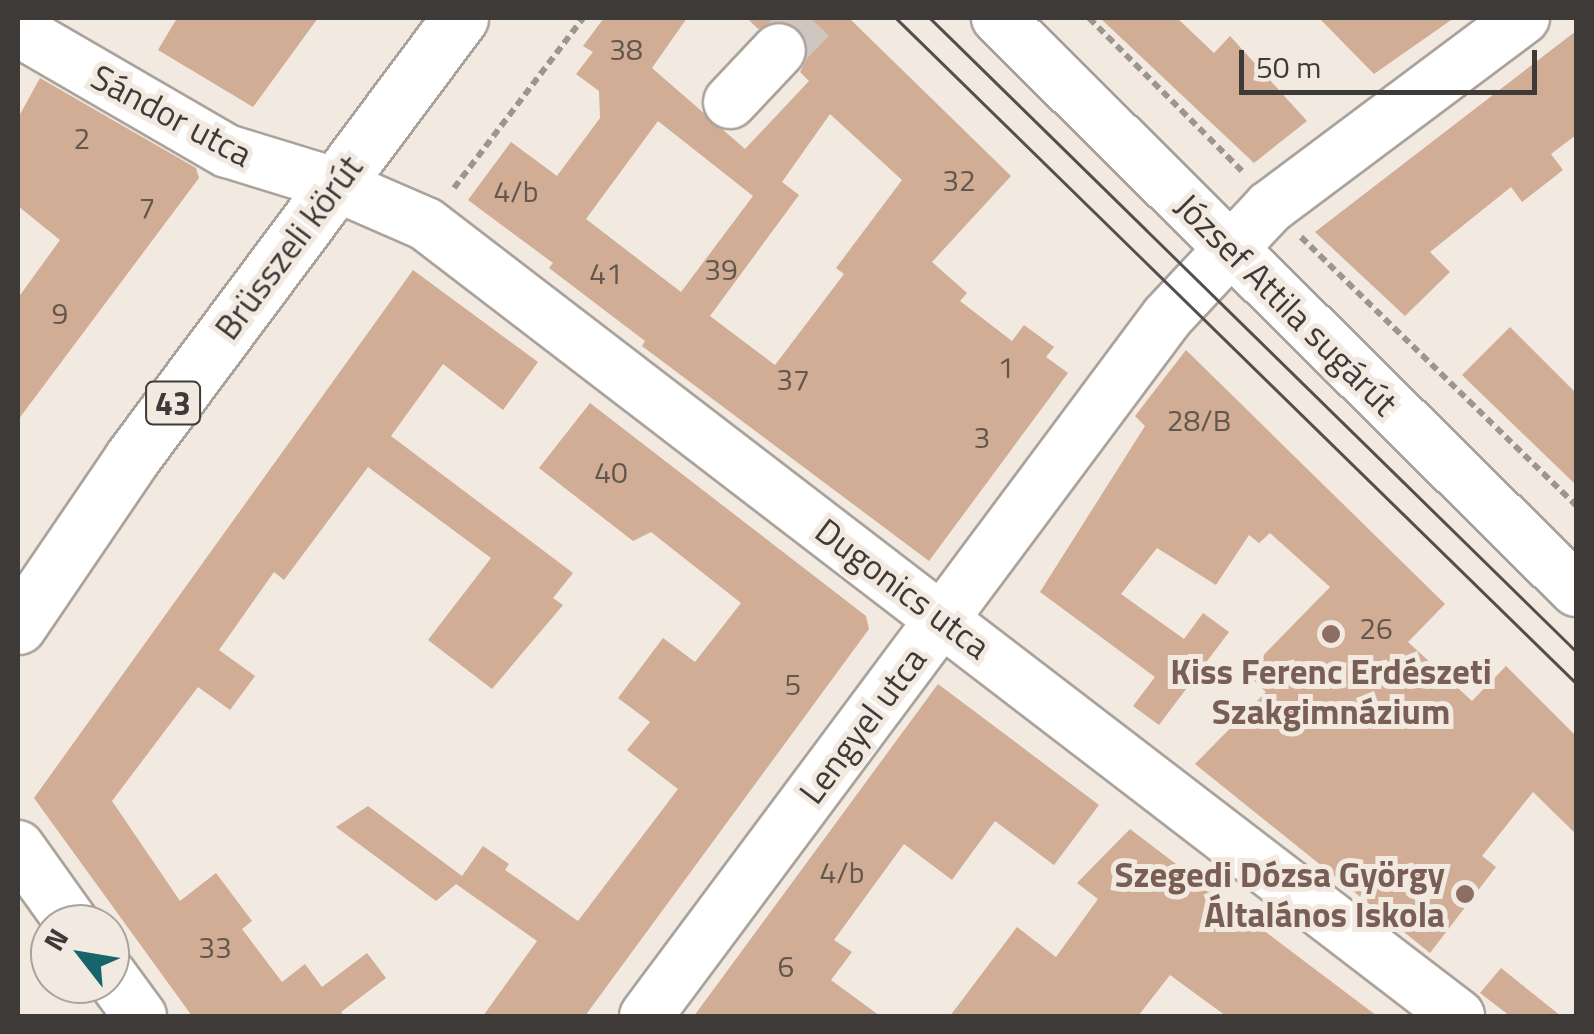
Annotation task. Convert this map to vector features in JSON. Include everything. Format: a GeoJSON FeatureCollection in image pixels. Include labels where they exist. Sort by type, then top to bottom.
{"type":"FeatureCollection","features":[{"type":"Feature","properties":{"kind":"main road","name":"Brüsszeli körút"},"geometry":{"type":"LineString","coordinates":[[18,626],[334,184],[460,18]]}},
{"type":"Feature","properties":{"kind":"street","name":"József Attila sugárút"},"geometry":{"type":"LineString","coordinates":[[998,18],[1232,248],[1567,561]]}},
{"type":"Feature","properties":{"kind":"street","name":"Lengyel utca"},"geometry":{"type":"LineString","coordinates":[[646,1016],[1167,318],[1270,207],[1524,18]]}},
{"type":"Feature","properties":{"kind":"street","name":"Sándor utca"},"geometry":{"type":"LineString","coordinates":[[18,30],[226,152],[334,184]]}},
{"type":"Feature","properties":{"kind":"street"},"geometry":{"type":"LineString","coordinates":[[730,102],[778,50]]}},
{"type":"Feature","properties":{"kind":"street","name":"Dugonics utca"},"geometry":{"type":"LineString","coordinates":[[334,184],[426,224],[1458,1016]]}},
{"type":"Feature","properties":{"kind":"street"},"geometry":{"type":"LineString","coordinates":[[18,847],[59,904]]}},
{"type":"Feature","properties":{"kind":"path"},"geometry":{"type":"LineString","coordinates":[[426,224],[583,18]]}},
{"type":"Feature","properties":{"kind":"path"},"geometry":{"type":"LineString","coordinates":[[1088,18],[1237,164],[1270,207],[1576,505]]}},
{"type":"Feature","properties":{"kind":"building"},"geometry":{"type":"Polygon","coordinates":[[[177,18],[318,18],[253,107],[158,50],[177,18]]]}},
{"type":"Feature","properties":{"kind":"building"},"geometry":{"type":"Polygon","coordinates":[[[604,18],[687,18],[652,68],[745,149],[809,81],[800,72],[808,56],[800,29],[785,21],[758,29],[747,18],[849,18],[1011,176],[932,262],[967,293],[960,301],[1012,341],[1024,325],[1054,347],[1046,357],[1068,373],[929,561],[642,346],[645,341],[549,268],[553,263],[468,200],[511,142],[557,176],[600,118],[599,91],[576,74],[593,52],[583,46],[604,18]],[[830,114],[782,182],[799,195],[710,316],[775,365],[844,274],[836,268],[902,180],[830,114]],[[658,121],[586,219],[681,292],[753,196],[658,121]]]}},
{"type":"Feature","properties":{"kind":"building"},"geometry":{"type":"Polygon","coordinates":[[[1100,18],[1177,18],[1214,53],[1230,36],[1307,121],[1254,163],[1100,18]]]}},
{"type":"Feature","properties":{"kind":"building"},"geometry":{"type":"Polygon","coordinates":[[[1319,18],[1454,18],[1374,74],[1319,18]]]}},
{"type":"Feature","properties":{"kind":"building"},"geometry":{"type":"Polygon","coordinates":[[[1576,31],[1576,135],[1551,154],[1563,170],[1522,202],[1511,187],[1430,252],[1450,272],[1405,316],[1315,232],[1576,31]]]}},
{"type":"Feature","properties":{"kind":"building"},"geometry":{"type":"Polygon","coordinates":[[[40,78],[196,168],[199,178],[18,420],[18,298],[60,240],[18,206],[18,118],[40,78]]]}},
{"type":"Feature","properties":{"kind":"building"},"geometry":{"type":"Polygon","coordinates":[[[413,270],[538,362],[503,410],[443,364],[391,436],[573,573],[553,598],[563,605],[492,689],[428,640],[491,558],[368,467],[284,580],[274,572],[219,650],[255,676],[230,710],[198,687],[112,801],[180,901],[216,873],[252,921],[242,929],[282,982],[305,964],[322,987],[367,953],[386,978],[341,1012],[344,1016],[192,1016],[130,930],[130,904],[111,904],[34,798],[413,270]]]}},
{"type":"Feature","properties":{"kind":"building"},"geometry":{"type":"Polygon","coordinates":[[[1510,327],[1576,393],[1576,485],[1462,375],[1510,327]]]}},
{"type":"Feature","properties":{"kind":"building"},"geometry":{"type":"Polygon","coordinates":[[[1186,350],[1445,604],[1408,642],[1472,701],[1506,666],[1576,736],[1576,834],[1533,792],[1482,856],[1496,867],[1430,953],[1195,764],[1266,692],[1246,673],[1330,587],[1270,533],[1259,543],[1249,535],[1216,585],[1157,548],[1121,594],[1184,639],[1203,613],[1229,632],[1159,725],[1133,706],[1155,677],[1040,592],[1145,426],[1135,416],[1186,350]]]}},
{"type":"Feature","properties":{"kind":"building"},"geometry":{"type":"Polygon","coordinates":[[[590,403],[866,616],[869,629],[585,1016],[483,1016],[537,941],[456,884],[436,901],[336,827],[368,806],[462,876],[483,846],[509,864],[505,870],[578,921],[678,789],[627,750],[650,722],[618,698],[663,638],[695,662],[741,603],[651,532],[633,541],[539,468],[590,403]]]}},
{"type":"Feature","properties":{"kind":"building"},"geometry":{"type":"Polygon","coordinates":[[[938,684],[1099,805],[1054,865],[995,821],[952,880],[904,844],[834,940],[852,952],[831,980],[880,1016],[694,1016],[938,684]]]}},
{"type":"Feature","properties":{"kind":"building"},"geometry":{"type":"Polygon","coordinates":[[[1130,829],[1377,1016],[1226,1016],[1170,975],[1138,1016],[950,1016],[1017,927],[1056,957],[1098,899],[1077,883],[1130,829]]]}},
{"type":"Feature","properties":{"kind":"building"},"geometry":{"type":"Polygon","coordinates":[[[1501,968],[1561,1016],[1510,1016],[1480,993],[1501,968]]]}},
{"type":"Feature","properties":{"kind":"tunnel"},"geometry":{"type":"LineString","coordinates":[[779,50],[810,18]]}},
{"type":"Feature","properties":{"kind":"tram line"},"geometry":{"type":"LineString","coordinates":[[896,18],[1576,683]]}},
{"type":"Feature","properties":{"kind":"tram line"},"geometry":{"type":"LineString","coordinates":[[930,18],[1576,651]]}},
{"type":"Feature","properties":{"kind":"place","name":"Kiss Ferenc Erdészeti Szakgimnázium"},"geometry":{"type":"Point","coordinates":[1331,634]}},
{"type":"Feature","properties":{"kind":"place","name":"Szegedi Dózsa György Általános Iskola"},"geometry":{"type":"Point","coordinates":[1465,894]}}]}
